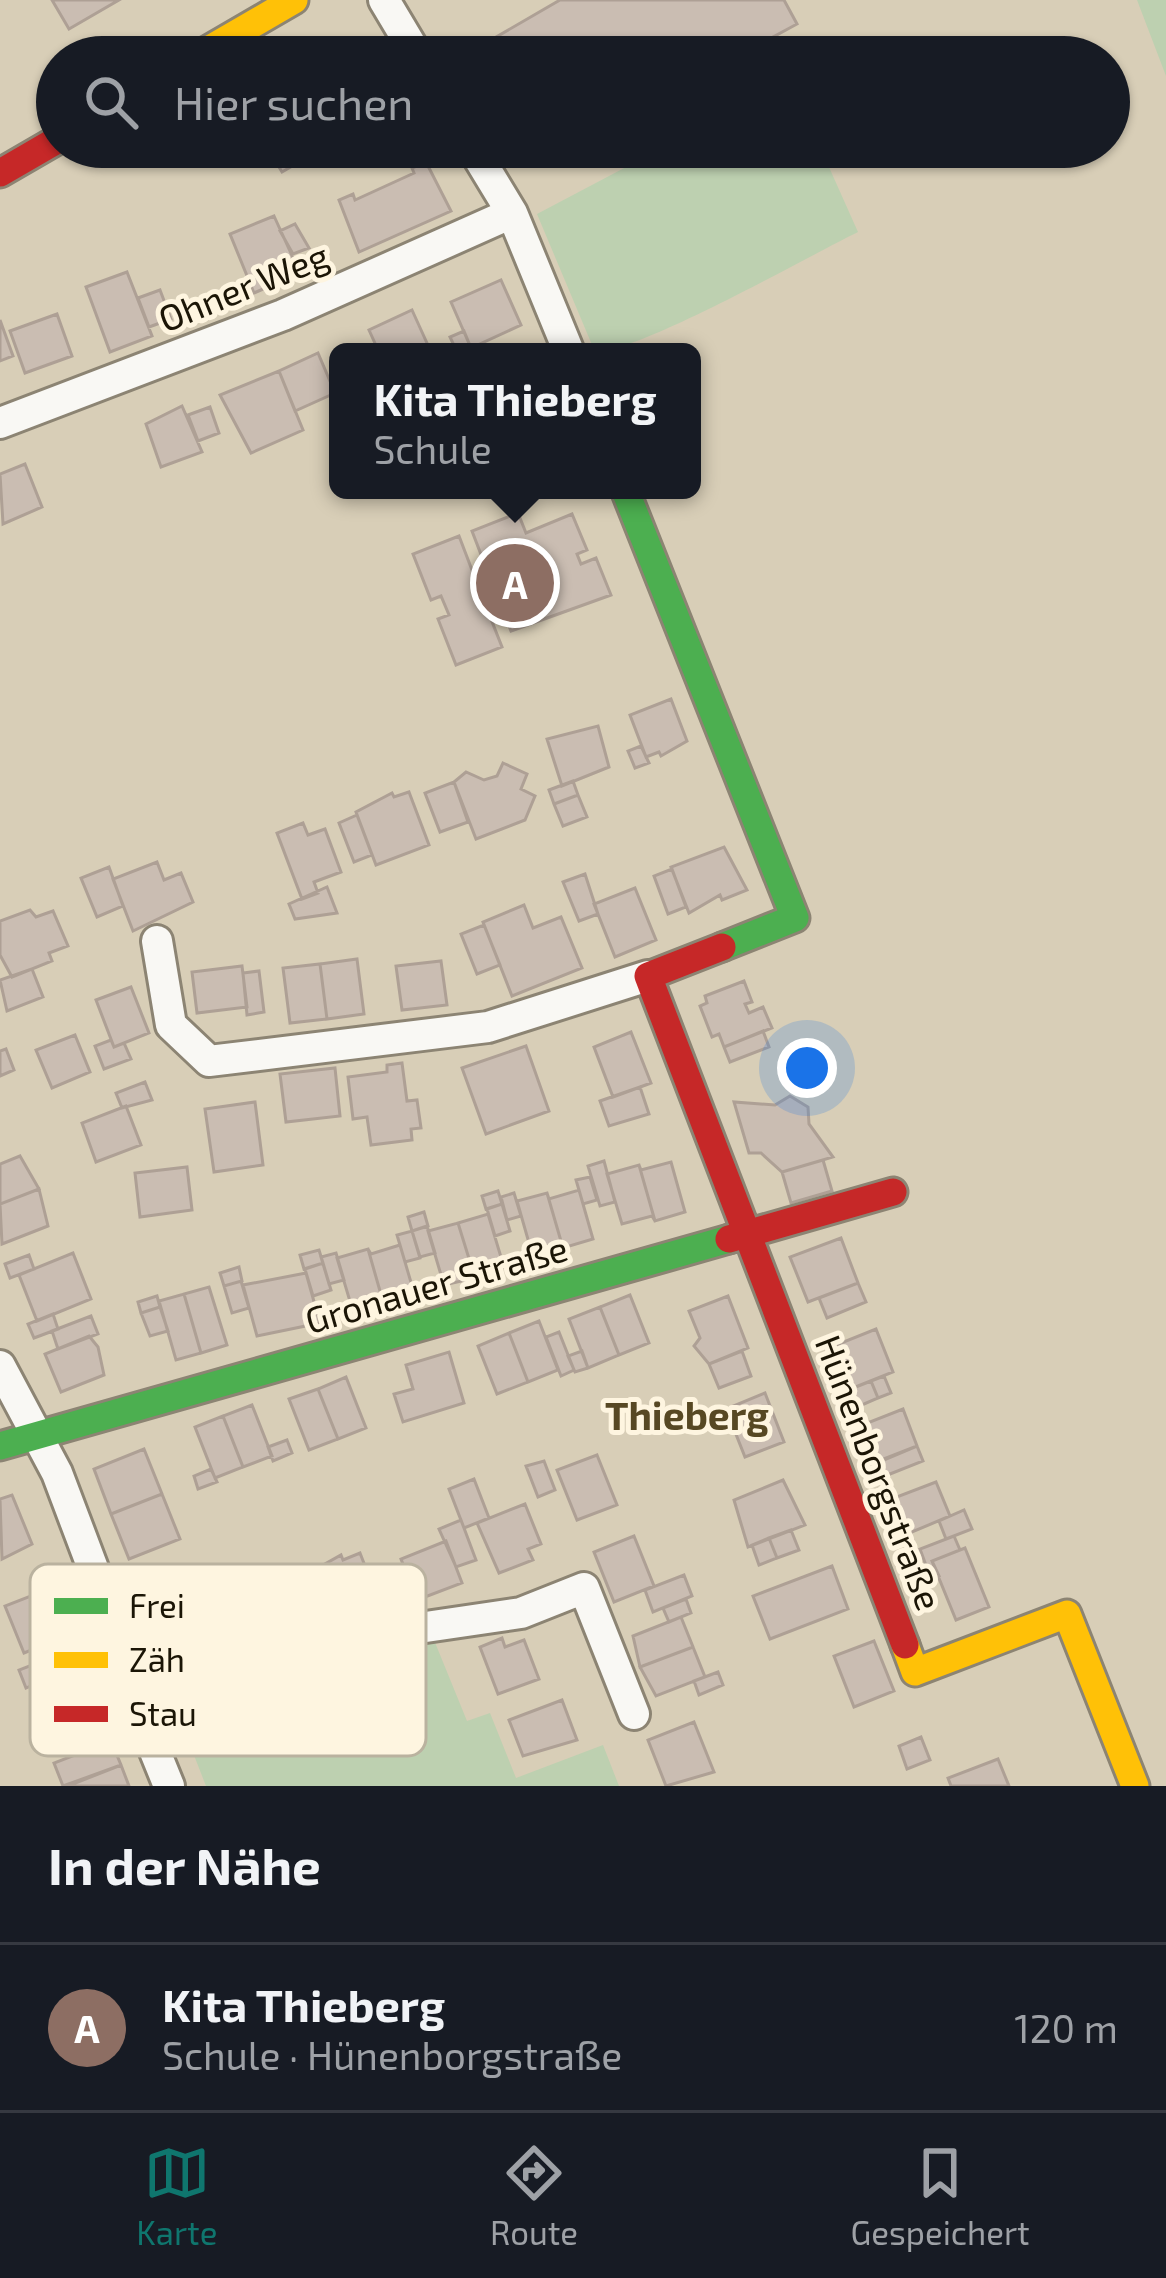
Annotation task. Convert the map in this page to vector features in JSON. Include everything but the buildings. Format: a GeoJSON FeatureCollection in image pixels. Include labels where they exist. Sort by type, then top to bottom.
{"type":"FeatureCollection","features":[{"type":"Feature","properties":{"kind":"street"},"geometry":{"type":"LineString","coordinates":[[232,36],[294,0]]}},
{"type":"Feature","properties":{"kind":"street"},"geometry":{"type":"LineString","coordinates":[[384,0],[405,36]]}},
{"type":"Feature","properties":{"kind":"street"},"geometry":{"type":"LineString","coordinates":[[0,173],[36,152]]}},
{"type":"Feature","properties":{"kind":"street"},"geometry":{"type":"LineString","coordinates":[[485,168],[512,213],[565,343]]}},
{"type":"Feature","properties":{"kind":"street","name":"Ohner Weg"},"geometry":{"type":"LineString","coordinates":[[0,423],[283,315],[512,213]]}},
{"type":"Feature","properties":{"kind":"street"},"geometry":{"type":"LineString","coordinates":[[157,941],[171,1025],[209,1061],[488,1027],[648,976],[795,918],[630,499]]}},
{"type":"Feature","properties":{"kind":"street","name":"Hünenborgstraße"},"geometry":{"type":"LineString","coordinates":[[648,976],[915,1672],[1067,1614],[1135,1786]]}},
{"type":"Feature","properties":{"kind":"street","name":"Gronauer Straße"},"geometry":{"type":"LineString","coordinates":[[0,1446],[893,1192]]}},
{"type":"Feature","properties":{"kind":"street"},"geometry":{"type":"LineString","coordinates":[[0,1366],[34,1437],[58,1473],[88,1564]]}},
{"type":"Feature","properties":{"kind":"street"},"geometry":{"type":"LineString","coordinates":[[426,1627],[521,1613],[584,1588],[634,1714]]}},
{"type":"Feature","properties":{"kind":"street"},"geometry":{"type":"LineString","coordinates":[[156,1756],[169,1786]]}},
{"type":"Feature","properties":{"kind":"green space"},"geometry":{"type":"Polygon","coordinates":[[[1137,0],[1166,0],[1166,76],[1137,0]]]}},
{"type":"Feature","properties":{"kind":"green space"},"geometry":{"type":"Polygon","coordinates":[[[624,168],[829,168],[858,232],[648,337],[631,343],[591,343],[537,214],[624,168]]]}},
{"type":"Feature","properties":{"kind":"green space"},"geometry":{"type":"Polygon","coordinates":[[[434,1640],[467,1721],[490,1713],[516,1778],[603,1745],[619,1786],[206,1786],[194,1756],[426,1756],[426,1641],[434,1640]]]}},
{"type":"Feature","properties":{"kind":"traffic: fast"},"geometry":{"type":"LineString","coordinates":[[629,499],[795,918],[722,947]]}},
{"type":"Feature","properties":{"kind":"traffic: fast"},"geometry":{"type":"LineString","coordinates":[[0,1446],[729,1239]]}},
{"type":"Feature","properties":{"kind":"traffic: slow"},"geometry":{"type":"LineString","coordinates":[[232,36],[294,0]]}},
{"type":"Feature","properties":{"kind":"traffic: slow"},"geometry":{"type":"LineString","coordinates":[[905,1645],[915,1672],[1067,1614],[1135,1786]]}},
{"type":"Feature","properties":{"kind":"traffic: jam"},"geometry":{"type":"LineString","coordinates":[[0,173],[36,152]]}},
{"type":"Feature","properties":{"kind":"traffic: jam"},"geometry":{"type":"LineString","coordinates":[[722,947],[648,976],[905,1645]]}},
{"type":"Feature","properties":{"kind":"traffic: jam"},"geometry":{"type":"LineString","coordinates":[[729,1239],[893,1192]]}},
{"type":"Feature","properties":{"kind":"place","name":"Kita Thieberg"},"geometry":{"type":"Point","coordinates":[515,583]}},
{"type":"Feature","properties":{"kind":"district","name":"Thieberg"},"geometry":{"type":"Point","coordinates":[687,1414]}}]}
